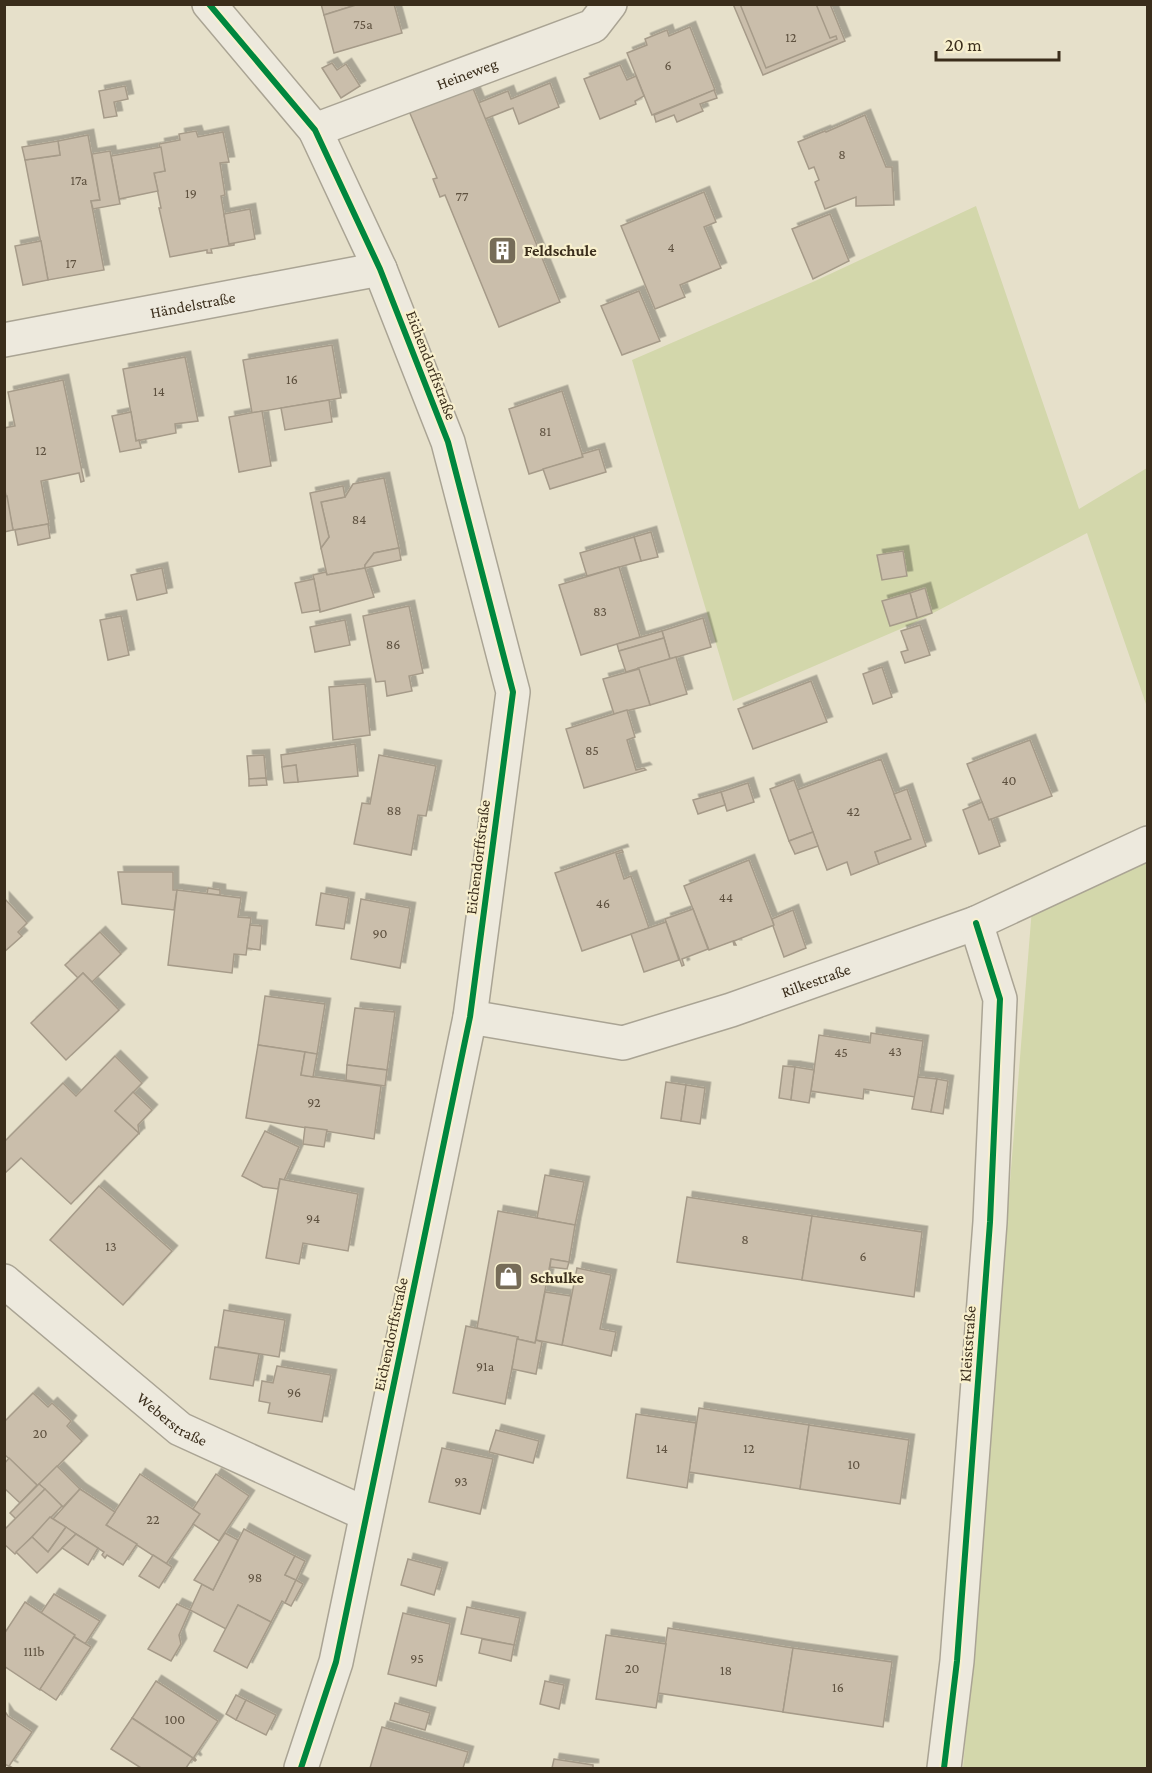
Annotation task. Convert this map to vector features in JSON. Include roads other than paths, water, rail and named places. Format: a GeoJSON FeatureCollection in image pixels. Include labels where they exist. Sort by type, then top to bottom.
{"type":"FeatureCollection","features":[{"type":"Feature","properties":{"kind":"street","name":"Eichendorffstraße"},"geometry":{"type":"LineString","coordinates":[[209,4],[315,130],[380,269],[448,442],[513,692],[470,1017],[336,1662],[301,1768]]}},
{"type":"Feature","properties":{"kind":"street","name":"Heineweg"},"geometry":{"type":"LineString","coordinates":[[315,130],[593,26],[610,4]]}},
{"type":"Feature","properties":{"kind":"street","name":"Händelstraße"},"geometry":{"type":"LineString","coordinates":[[4,340],[380,269]]}},
{"type":"Feature","properties":{"kind":"street","name":"Rilkestraße"},"geometry":{"type":"LineString","coordinates":[[470,1017],[623,1043],[731,1010],[976,923],[1148,843]]}},
{"type":"Feature","properties":{"kind":"street","name":"Kleiststraße"},"geometry":{"type":"LineString","coordinates":[[944,1768],[957,1661],[990,1222],[1000,999],[976,923]]}},
{"type":"Feature","properties":{"kind":"street","name":"Weberstraße"},"geometry":{"type":"LineString","coordinates":[[4,1281],[180,1429],[366,1514]]}},
{"type":"Feature","properties":{"kind":"place","name":"Feldschule"},"geometry":{"type":"Point","coordinates":[503,250]}},
{"type":"Feature","properties":{"kind":"place","name":"Schulke"},"geometry":{"type":"Point","coordinates":[509,1277]}}]}
